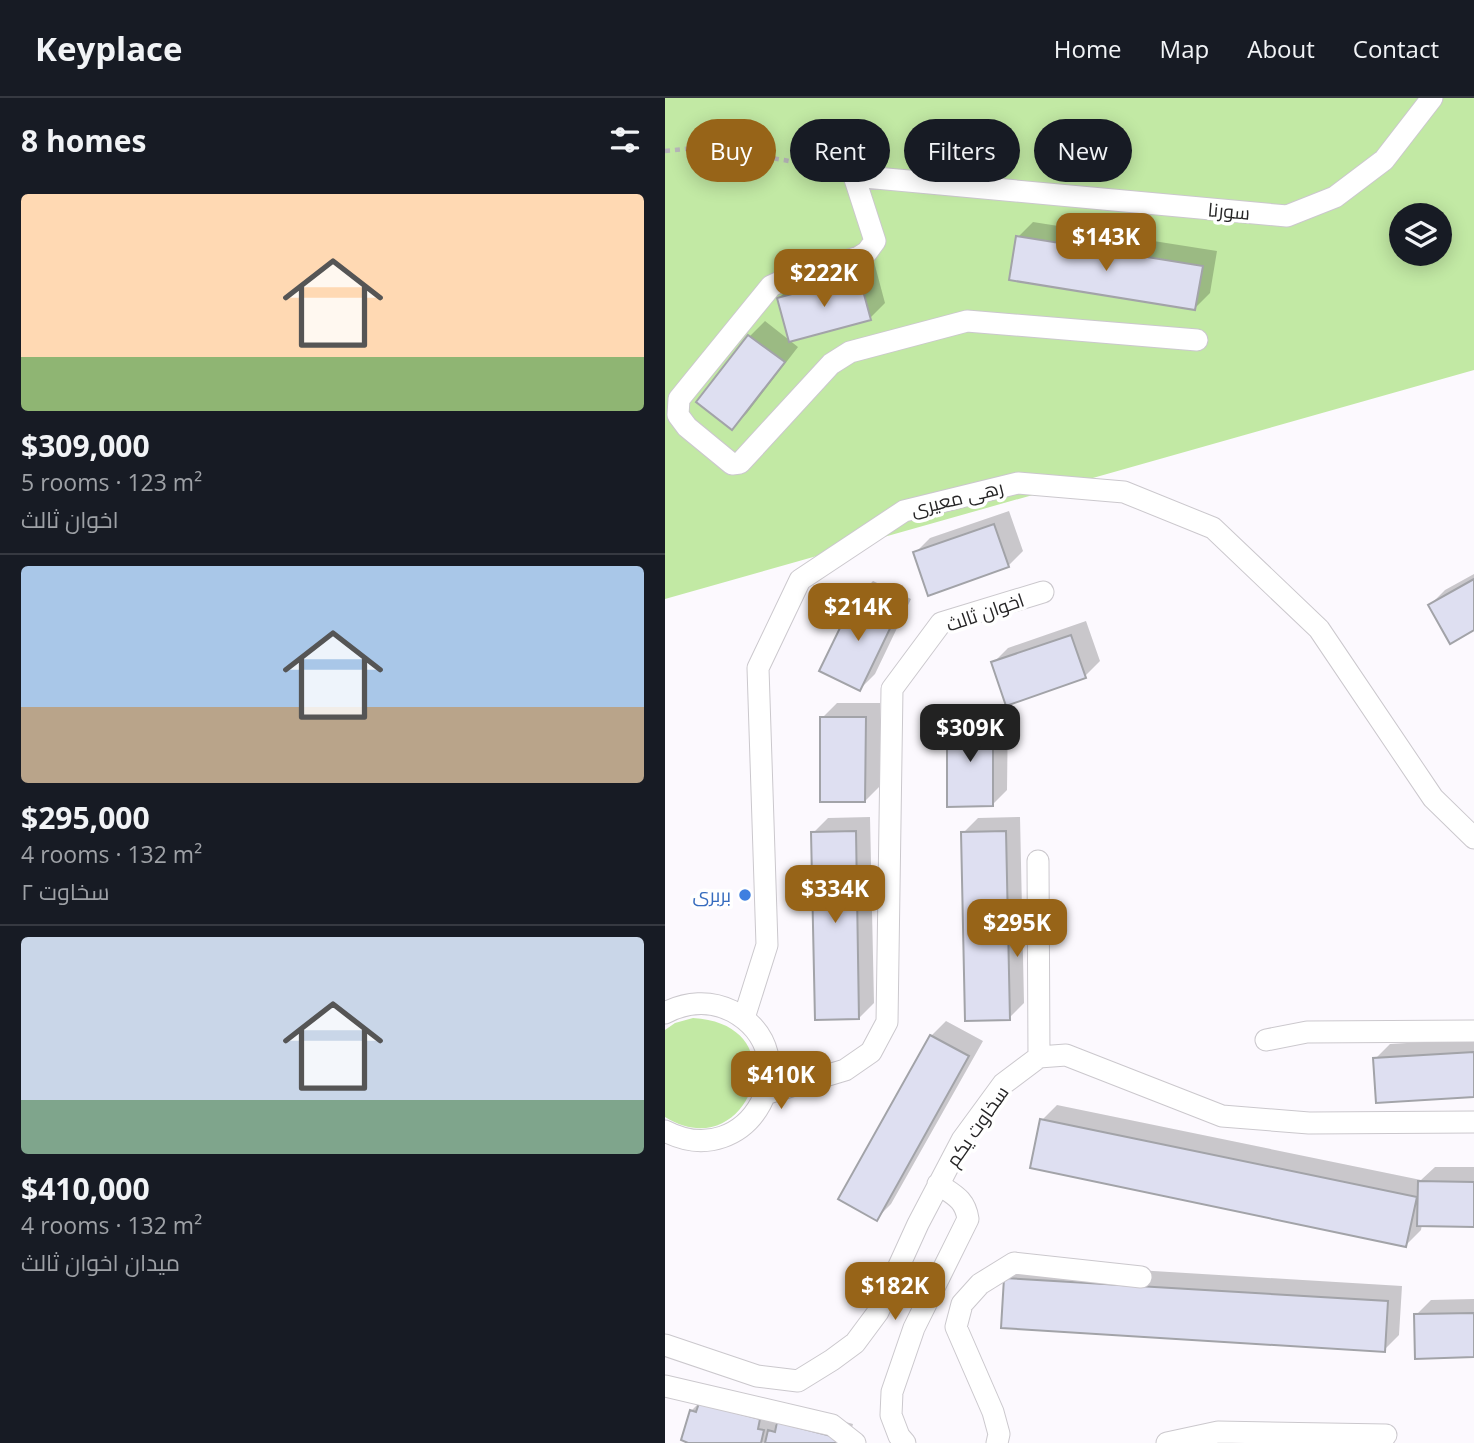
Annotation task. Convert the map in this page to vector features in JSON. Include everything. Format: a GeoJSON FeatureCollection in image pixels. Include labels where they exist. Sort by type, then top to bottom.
{"type":"FeatureCollection","features":[{"type":"Feature","properties":{"kind":"street","name":"سورنا"},"geometry":{"type":"LineString","coordinates":[[890,179],[1287,216],[1335,197],[1384,160],[1432,98]]}},
{"type":"Feature","properties":{"kind":"street"},"geometry":{"type":"LineString","coordinates":[[856,182],[875,241],[867,252],[859,257],[784,279],[771,286],[679,399],[678,415],[687,427],[732,464],[740,463],[831,364],[850,352],[967,321],[1197,340]]}},
{"type":"Feature","properties":{"kind":"street","name":"رهی معیری"},"geometry":{"type":"LineString","coordinates":[[744,1018],[767,945],[758,668],[800,580],[904,511],[1017,482],[1123,492],[1213,528],[1319,629],[1433,798],[1474,838]]}},
{"type":"Feature","properties":{"kind":"street","name":"اخوان ثالث"},"geometry":{"type":"LineString","coordinates":[[765,1094],[845,1070],[871,1052],[887,1022],[892,689],[941,624],[1043,592]]}},
{"type":"Feature","properties":{"kind":"street"},"geometry":{"type":"LineString","coordinates":[[1038,861],[1039,1057],[1066,1055],[1222,1115],[1310,1123],[1474,1122]]}},
{"type":"Feature","properties":{"kind":"street"},"geometry":{"type":"LineString","coordinates":[[665,1013],[677,1007],[700,1003],[723,1007],[744,1018],[759,1036],[768,1058],[769,1082],[761,1105],[746,1123],[726,1136],[702,1141],[679,1138],[665,1131]]}},
{"type":"Feature","properties":{"kind":"street"},"geometry":{"type":"LineString","coordinates":[[1266,1040],[1307,1032],[1474,1031]]}},
{"type":"Feature","properties":{"kind":"street","name":"سخاوت یکم"},"geometry":{"type":"LineString","coordinates":[[665,1345],[757,1376],[798,1381],[832,1360],[855,1342],[878,1312],[918,1224],[962,1140],[1003,1084],[1039,1057]]}},
{"type":"Feature","properties":{"kind":"street"},"geometry":{"type":"LineString","coordinates":[[905,1443],[899,1436],[891,1415],[893,1392],[914,1328],[968,1219],[961,1200],[938,1185]]}},
{"type":"Feature","properties":{"kind":"street"},"geometry":{"type":"LineString","coordinates":[[997,1443],[999,1434],[993,1412],[956,1327],[962,1304],[980,1284],[1014,1263],[1141,1277]]}},
{"type":"Feature","properties":{"kind":"street"},"geometry":{"type":"LineString","coordinates":[[665,1386],[832,1425],[855,1443]]}},
{"type":"Feature","properties":{"kind":"street"},"geometry":{"type":"LineString","coordinates":[[1167,1443],[1218,1432],[1386,1435]]}},
{"type":"Feature","properties":{"kind":"path"},"geometry":{"type":"LineString","coordinates":[[665,150],[704,147],[790,161]]}},
{"type":"Feature","properties":{"kind":"green space"},"geometry":{"type":"Polygon","coordinates":[[[665,98],[1474,98],[1474,370],[665,599],[665,98]]]}},
{"type":"Feature","properties":{"kind":"green space"},"geometry":{"type":"Polygon","coordinates":[[[693,1018],[726,1026],[746,1043],[754,1066],[751,1089],[739,1110],[720,1124],[695,1128],[665,1117],[665,1030],[675,1023],[693,1018]]]}},
{"type":"Feature","properties":{"kind":"building"},"geometry":{"type":"Polygon","coordinates":[[[1016,236],[1203,266],[1195,310],[1009,280],[1016,236]]]}},
{"type":"Feature","properties":{"kind":"building"},"geometry":{"type":"Polygon","coordinates":[[[859,276],[871,320],[789,342],[777,298],[859,276]]]}},
{"type":"Feature","properties":{"kind":"building"},"geometry":{"type":"Polygon","coordinates":[[[748,335],[785,362],[732,430],[696,402],[748,335]]]}},
{"type":"Feature","properties":{"kind":"building"},"geometry":{"type":"Polygon","coordinates":[[[994,524],[1009,567],[928,596],[913,552],[994,524]]]}},
{"type":"Feature","properties":{"kind":"building"},"geometry":{"type":"Polygon","coordinates":[[[1474,579],[1474,630],[1450,644],[1428,605],[1474,579]]]}},
{"type":"Feature","properties":{"kind":"building"},"geometry":{"type":"Polygon","coordinates":[[[856,595],[897,614],[860,691],[819,671],[856,595]]]}},
{"type":"Feature","properties":{"kind":"building"},"geometry":{"type":"Polygon","coordinates":[[[1071,635],[1086,678],[1006,706],[991,662],[1071,635]]]}},
{"type":"Feature","properties":{"kind":"building"},"geometry":{"type":"Polygon","coordinates":[[[820,717],[866,717],[865,802],[820,802],[820,717]]]}},
{"type":"Feature","properties":{"kind":"building"},"geometry":{"type":"Polygon","coordinates":[[[947,721],[993,721],[993,806],[947,807],[947,721]]]}},
{"type":"Feature","properties":{"kind":"building"},"geometry":{"type":"Polygon","coordinates":[[[856,831],[859,1019],[815,1020],[811,832],[856,831]]]}},
{"type":"Feature","properties":{"kind":"building"},"geometry":{"type":"Polygon","coordinates":[[[1006,831],[1010,1020],[965,1021],[961,832],[1006,831]]]}},
{"type":"Feature","properties":{"kind":"building"},"geometry":{"type":"Polygon","coordinates":[[[930,1035],[969,1056],[877,1221],[838,1199],[930,1035]]]}},
{"type":"Feature","properties":{"kind":"building"},"geometry":{"type":"Polygon","coordinates":[[[1474,1052],[1474,1097],[1376,1103],[1373,1058],[1474,1052]]]}},
{"type":"Feature","properties":{"kind":"building"},"geometry":{"type":"Polygon","coordinates":[[[1040,1119],[1417,1197],[1406,1247],[1030,1168],[1040,1119]]]}},
{"type":"Feature","properties":{"kind":"building"},"geometry":{"type":"Polygon","coordinates":[[[1418,1181],[1474,1182],[1474,1227],[1417,1226],[1418,1181]]]}},
{"type":"Feature","properties":{"kind":"building"},"geometry":{"type":"Polygon","coordinates":[[[1004,1278],[1388,1301],[1385,1352],[1001,1328],[1004,1278]]]}},
{"type":"Feature","properties":{"kind":"building"},"geometry":{"type":"Polygon","coordinates":[[[1474,1313],[1474,1357],[1415,1359],[1414,1314],[1474,1313]]]}},
{"type":"Feature","properties":{"kind":"building"},"geometry":{"type":"Polygon","coordinates":[[[699,1403],[760,1419],[758,1429],[764,1430],[761,1443],[688,1443],[681,1440],[690,1410],[696,1412],[699,1403]]]}},
{"type":"Feature","properties":{"kind":"building"},"geometry":{"type":"Polygon","coordinates":[[[777,1422],[839,1438],[838,1443],[765,1443],[768,1430],[775,1432],[777,1422]]]}},
{"type":"Feature","properties":{"kind":"place","name":"بربری"},"geometry":{"type":"Point","coordinates":[745,895]}}]}
